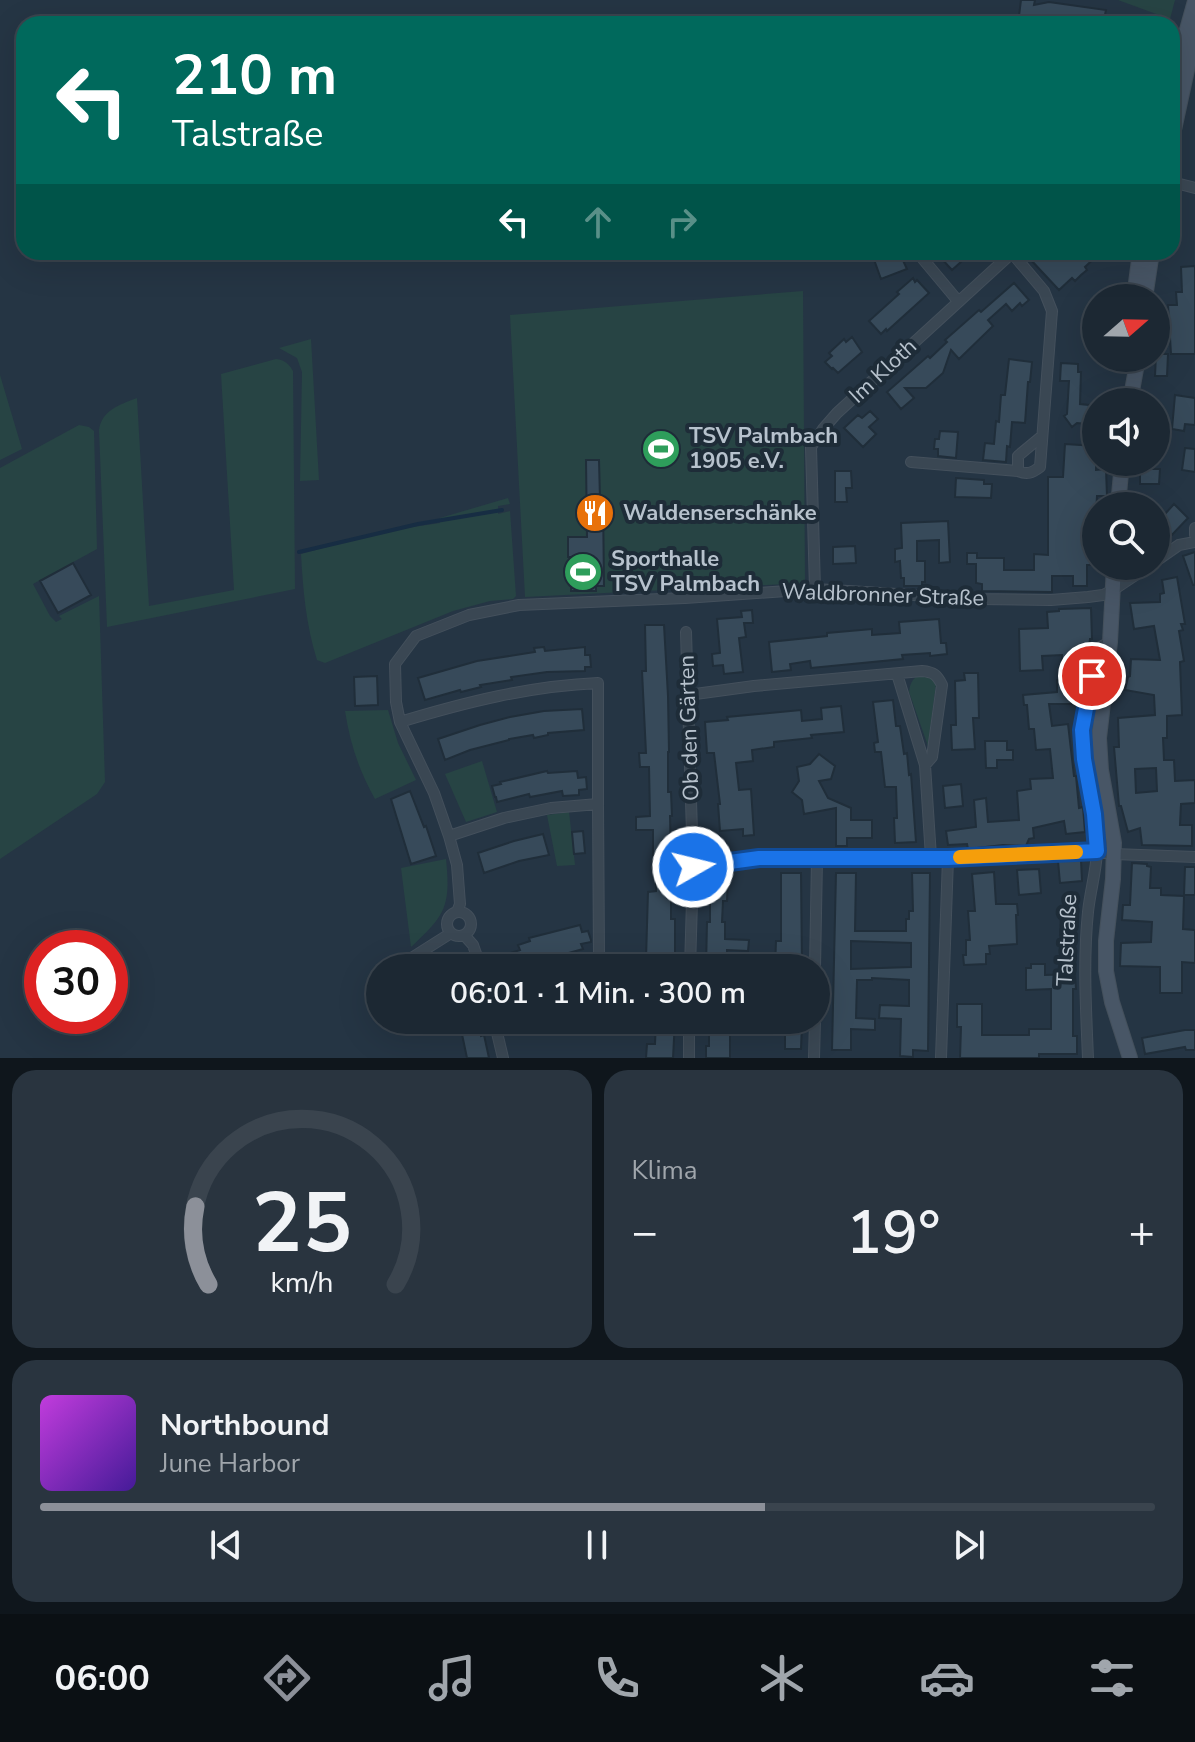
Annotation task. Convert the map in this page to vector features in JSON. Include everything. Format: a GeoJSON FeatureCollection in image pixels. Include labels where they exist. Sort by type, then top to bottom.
{"type":"FeatureCollection","features":[{"type":"Feature","properties":{"kind":"main road"},"geometry":{"type":"LineString","coordinates":[[1180,55],[1195,1]]}},
{"type":"Feature","properties":{"kind":"main road"},"geometry":{"type":"LineString","coordinates":[[1180,102],[1195,33]]}},
{"type":"Feature","properties":{"kind":"main road"},"geometry":{"type":"LineString","coordinates":[[1136,284],[1139,260]]}},
{"type":"Feature","properties":{"kind":"main road"},"geometry":{"type":"LineString","coordinates":[[1147,284],[1151,260]]}},
{"type":"Feature","properties":{"kind":"main road","name":"Talstraße"},"geometry":{"type":"LineString","coordinates":[[1113,580],[1099,738],[1114,854],[1106,971],[1112,1002],[1130,1058]]}},
{"type":"Feature","properties":{"kind":"street"},"geometry":{"type":"LineString","coordinates":[[924,260],[958,301]]}},
{"type":"Feature","properties":{"kind":"street","name":"Im Kloth"},"geometry":{"type":"LineString","coordinates":[[815,589],[811,447],[837,413],[1004,260]]}},
{"type":"Feature","properties":{"kind":"street","name":"Im Kloth"},"geometry":{"type":"LineString","coordinates":[[1018,260],[1044,291],[1052,311],[1040,467],[1026,474],[1018,471]]}},
{"type":"Feature","properties":{"kind":"street"},"geometry":{"type":"LineString","coordinates":[[911,462],[1018,471],[1018,456],[1042,436]]}},
{"type":"Feature","properties":{"kind":"street"},"geometry":{"type":"LineString","coordinates":[[1195,528],[1195,535]]}},
{"type":"Feature","properties":{"kind":"street"},"geometry":{"type":"LineString","coordinates":[[1170,551],[1179,545],[1195,542]]}},
{"type":"Feature","properties":{"kind":"street"},"geometry":{"type":"LineString","coordinates":[[1113,590],[1128,580]]}},
{"type":"Feature","properties":{"kind":"street","name":"Waldbronner Straße"},"geometry":{"type":"LineString","coordinates":[[451,933],[447,921],[457,912],[460,904],[457,865],[434,793],[400,722],[396,702],[395,664],[416,636],[469,615],[519,605],[815,589],[1051,600],[1103,595],[1113,590]]}},
{"type":"Feature","properties":{"kind":"street","name":"Ob den Gärten"},"geometry":{"type":"LineString","coordinates":[[686,632],[693,867],[690,954]]}},
{"type":"Feature","properties":{"kind":"street","name":"Talstraße"},"geometry":{"type":"LineString","coordinates":[[1088,1058],[1085,967],[1088,911],[1097,851],[1082,730],[1098,648],[1110,642]]}},
{"type":"Feature","properties":{"kind":"street"},"geometry":{"type":"LineString","coordinates":[[688,695],[754,686],[931,672],[937,675],[942,685],[932,757],[925,765]]}},
{"type":"Feature","properties":{"kind":"street"},"geometry":{"type":"LineString","coordinates":[[897,674],[925,765],[931,857]]}},
{"type":"Feature","properties":{"kind":"street"},"geometry":{"type":"LineString","coordinates":[[400,722],[511,693],[598,683],[599,954]]}},
{"type":"Feature","properties":{"kind":"street"},"geometry":{"type":"LineString","coordinates":[[449,836],[504,818],[551,808],[598,804]]}},
{"type":"Feature","properties":{"kind":"street"},"geometry":{"type":"LineString","coordinates":[[693,867],[759,858],[948,858],[1097,851],[1195,857]]}},
{"type":"Feature","properties":{"kind":"street"},"geometry":{"type":"LineString","coordinates":[[941,1058],[948,858]]}},
{"type":"Feature","properties":{"kind":"street"},"geometry":{"type":"LineString","coordinates":[[815,954],[817,859]]}},
{"type":"Feature","properties":{"kind":"street","name":"Waldbronner Straße"},"geometry":{"type":"LineString","coordinates":[[457,912],[468,915],[472,921],[471,930],[465,936]]}},
{"type":"Feature","properties":{"kind":"street"},"geometry":{"type":"LineString","coordinates":[[418,954],[451,933],[458,937],[465,936],[476,954]]}},
{"type":"Feature","properties":{"kind":"street"},"geometry":{"type":"LineString","coordinates":[[497,1034],[503,1058]]}},
{"type":"Feature","properties":{"kind":"street"},"geometry":{"type":"LineString","coordinates":[[689,1034],[689,1058]]}},
{"type":"Feature","properties":{"kind":"street"},"geometry":{"type":"LineString","coordinates":[[814,1058],[815,1034]]}},
{"type":"Feature","properties":{"kind":"green space"},"geometry":{"type":"Polygon","coordinates":[[[1118,0],[1175,0],[1171,16],[1162,16],[1118,0]]]}},
{"type":"Feature","properties":{"kind":"green space","name":"TSV Palmbach 1905 e.V."},"geometry":{"type":"Polygon","coordinates":[[[803,291],[805,583],[525,597],[510,315],[803,291]]]}},
{"type":"Feature","properties":{"kind":"green space"},"geometry":{"type":"Polygon","coordinates":[[[311,339],[319,480],[300,481],[302,372],[297,358],[279,348],[311,339]]]}},
{"type":"Feature","properties":{"kind":"green space"},"geometry":{"type":"Polygon","coordinates":[[[282,360],[293,371],[295,589],[107,627],[99,430],[104,418],[112,409],[137,398],[149,606],[234,590],[221,374],[282,360]]]}},
{"type":"Feature","properties":{"kind":"green space"},"geometry":{"type":"Polygon","coordinates":[[[0,375],[22,449],[0,460],[0,375]]]}},
{"type":"Feature","properties":{"kind":"green space"},"geometry":{"type":"Polygon","coordinates":[[[79,425],[94,431],[97,549],[33,584],[56,622],[62,619],[59,616],[99,596],[105,782],[97,794],[0,859],[0,468],[79,425]]]}},
{"type":"Feature","properties":{"kind":"green space"},"geometry":{"type":"Polygon","coordinates":[[[508,498],[510,504],[498,506],[498,514],[510,511],[516,596],[513,599],[490,601],[453,611],[325,663],[317,660],[310,634],[301,554],[386,531],[440,523],[440,518],[508,498]]]}},
{"type":"Feature","properties":{"kind":"green space"},"geometry":{"type":"Polygon","coordinates":[[[919,675],[931,676],[936,684],[928,746],[909,692],[912,682],[919,675]]]}},
{"type":"Feature","properties":{"kind":"green space"},"geometry":{"type":"Polygon","coordinates":[[[388,710],[398,743],[416,780],[375,799],[356,756],[345,711],[388,710]]]}},
{"type":"Feature","properties":{"kind":"green space"},"geometry":{"type":"Polygon","coordinates":[[[482,761],[497,812],[466,822],[445,774],[482,761]]]}},
{"type":"Feature","properties":{"kind":"green space"},"geometry":{"type":"Polygon","coordinates":[[[569,812],[575,865],[557,866],[547,815],[569,812]]]}},
{"type":"Feature","properties":{"kind":"green space"},"geometry":{"type":"Polygon","coordinates":[[[446,859],[447,888],[443,909],[432,926],[411,947],[401,868],[446,859]]]}},
{"type":"Feature","properties":{"kind":"building"},"geometry":{"type":"Polygon","coordinates":[[[1021,0],[1035,0],[1034,5],[1049,2],[1106,10],[1105,16],[1019,16],[1021,0]]]}},
{"type":"Feature","properties":{"kind":"building"},"geometry":{"type":"Polygon","coordinates":[[[874,260],[903,260],[907,269],[881,279],[874,260]]]}},
{"type":"Feature","properties":{"kind":"building"},"geometry":{"type":"Polygon","coordinates":[[[943,260],[963,260],[952,270],[943,260]]]}},
{"type":"Feature","properties":{"kind":"building"},"geometry":{"type":"Polygon","coordinates":[[[1031,260],[1092,260],[1075,281],[1072,278],[1059,290],[1031,260]]]}},
{"type":"Feature","properties":{"kind":"building"},"geometry":{"type":"Polygon","coordinates":[[[1195,266],[1195,354],[1171,354],[1170,305],[1177,305],[1176,292],[1182,292],[1181,267],[1195,266]]]}},
{"type":"Feature","properties":{"kind":"building"},"geometry":{"type":"Polygon","coordinates":[[[913,278],[929,293],[881,334],[869,321],[913,278]]]}},
{"type":"Feature","properties":{"kind":"building"},"geometry":{"type":"Polygon","coordinates":[[[1014,283],[1029,300],[1012,311],[1006,304],[988,320],[993,326],[959,359],[951,350],[943,373],[926,388],[905,388],[914,398],[901,409],[887,392],[1014,283]]]}},
{"type":"Feature","properties":{"kind":"building"},"geometry":{"type":"Polygon","coordinates":[[[852,337],[862,352],[838,373],[825,362],[832,356],[829,353],[844,339],[846,342],[852,337]]]}},
{"type":"Feature","properties":{"kind":"building"},"geometry":{"type":"Polygon","coordinates":[[[1009,359],[1032,362],[1025,423],[1012,422],[1006,462],[983,460],[985,443],[994,444],[1009,359]]]}},
{"type":"Feature","properties":{"kind":"building"},"geometry":{"type":"Polygon","coordinates":[[[1061,363],[1078,364],[1078,372],[1081,372],[1082,424],[1072,427],[1064,416],[1067,414],[1069,381],[1060,381],[1061,363]]]}},
{"type":"Feature","properties":{"kind":"building"},"geometry":{"type":"Polygon","coordinates":[[[1155,372],[1167,372],[1167,376],[1155,376],[1155,372]]]}},
{"type":"Feature","properties":{"kind":"building"},"geometry":{"type":"Polygon","coordinates":[[[1175,395],[1195,398],[1195,425],[1185,424],[1184,431],[1172,429],[1175,395]]]}},
{"type":"Feature","properties":{"kind":"building"},"geometry":{"type":"Polygon","coordinates":[[[870,411],[878,419],[869,427],[876,434],[863,447],[844,428],[858,415],[862,418],[870,411]]]}},
{"type":"Feature","properties":{"kind":"building"},"geometry":{"type":"Polygon","coordinates":[[[940,431],[958,432],[956,458],[938,456],[938,449],[934,449],[940,431]]]}},
{"type":"Feature","properties":{"kind":"building"},"geometry":{"type":"Polygon","coordinates":[[[1065,444],[1082,445],[1082,476],[1106,476],[1107,492],[1082,492],[1082,580],[1087,580],[1087,586],[1073,586],[1073,576],[1052,576],[1052,592],[982,591],[982,584],[976,583],[976,564],[967,564],[967,553],[977,553],[977,558],[1004,558],[1004,570],[1034,570],[1034,554],[1048,555],[1048,477],[1063,477],[1065,444]]]}},
{"type":"Feature","properties":{"kind":"building"},"geometry":{"type":"Polygon","coordinates":[[[1185,448],[1195,449],[1195,472],[1182,470],[1185,448]]]}},
{"type":"Feature","properties":{"kind":"building"},"geometry":{"type":"Polygon","coordinates":[[[586,460],[599,460],[600,499],[603,499],[604,586],[596,586],[596,591],[571,591],[568,537],[587,537],[586,460]]]}},
{"type":"Feature","properties":{"kind":"building"},"geometry":{"type":"Polygon","coordinates":[[[835,471],[851,471],[852,488],[846,488],[847,502],[835,502],[835,471]]]}},
{"type":"Feature","properties":{"kind":"building"},"geometry":{"type":"Polygon","coordinates":[[[1140,476],[1160,476],[1159,484],[1140,484],[1140,476]]]}},
{"type":"Feature","properties":{"kind":"building"},"geometry":{"type":"Polygon","coordinates":[[[956,478],[984,480],[984,484],[992,484],[991,498],[955,497],[956,478]]]}},
{"type":"Feature","properties":{"kind":"building"},"geometry":{"type":"Polygon","coordinates":[[[1174,504],[1188,518],[1170,537],[1170,508],[1174,504]]]}},
{"type":"Feature","properties":{"kind":"building"},"geometry":{"type":"Polygon","coordinates":[[[948,521],[950,562],[939,563],[939,540],[917,541],[917,561],[925,561],[925,582],[922,586],[904,586],[900,561],[895,562],[895,549],[902,548],[901,523],[948,521]]]}},
{"type":"Feature","properties":{"kind":"building"},"geometry":{"type":"Polygon","coordinates":[[[855,546],[856,563],[833,564],[833,547],[855,546]]]}},
{"type":"Feature","properties":{"kind":"building"},"geometry":{"type":"Polygon","coordinates":[[[1195,552],[1195,585],[1193,585],[1183,556],[1195,552]]]}},
{"type":"Feature","properties":{"kind":"building"},"geometry":{"type":"Polygon","coordinates":[[[73,563],[91,595],[58,613],[40,581],[73,563]]]}},
{"type":"Feature","properties":{"kind":"building"},"geometry":{"type":"Polygon","coordinates":[[[1177,577],[1185,624],[1181,624],[1183,630],[1179,631],[1184,661],[1180,662],[1182,715],[1167,716],[1167,738],[1163,738],[1164,760],[1174,760],[1175,781],[1195,780],[1195,803],[1181,804],[1180,825],[1192,825],[1192,846],[1142,845],[1140,828],[1128,832],[1119,806],[1114,747],[1119,747],[1118,718],[1155,715],[1154,695],[1125,690],[1131,659],[1160,660],[1154,626],[1134,629],[1130,603],[1160,602],[1160,594],[1164,593],[1162,580],[1177,577]],[[1156,768],[1135,769],[1136,793],[1157,791],[1156,768]]]}},
{"type":"Feature","properties":{"kind":"building"},"geometry":{"type":"Polygon","coordinates":[[[1091,608],[1092,639],[1087,662],[1079,662],[1078,704],[1049,704],[1052,726],[1068,724],[1085,832],[1066,834],[1064,821],[1033,828],[1034,838],[1029,839],[1026,846],[968,849],[967,844],[948,845],[946,831],[976,827],[974,800],[986,798],[988,822],[1019,820],[1017,791],[1031,789],[1030,779],[1053,778],[1050,749],[1036,750],[1034,729],[1029,729],[1023,695],[1057,692],[1057,680],[1067,680],[1066,659],[1062,659],[1062,655],[1042,656],[1043,670],[1020,671],[1019,629],[1048,628],[1047,612],[1091,608]]]}},
{"type":"Feature","properties":{"kind":"building"},"geometry":{"type":"Polygon","coordinates":[[[752,610],[753,623],[744,623],[746,637],[739,638],[743,672],[724,674],[723,665],[713,666],[712,654],[720,653],[717,619],[742,617],[741,611],[752,610]]]}},
{"type":"Feature","properties":{"kind":"building"},"geometry":{"type":"Polygon","coordinates":[[[939,619],[941,643],[946,643],[947,654],[902,655],[903,659],[811,668],[810,661],[790,664],[791,670],[772,672],[769,642],[872,629],[872,635],[900,633],[899,622],[939,619]]]}},
{"type":"Feature","properties":{"kind":"building"},"geometry":{"type":"Polygon","coordinates":[[[645,625],[664,625],[671,855],[653,855],[653,830],[636,830],[636,817],[650,816],[649,767],[640,767],[639,753],[646,753],[642,671],[646,671],[645,625]]]}},
{"type":"Feature","properties":{"kind":"building"},"geometry":{"type":"Polygon","coordinates":[[[544,647],[545,651],[585,647],[585,655],[590,655],[591,667],[585,667],[585,671],[511,677],[512,680],[425,700],[418,678],[477,661],[535,652],[534,648],[544,647]]]}},
{"type":"Feature","properties":{"kind":"building"},"geometry":{"type":"Polygon","coordinates":[[[964,673],[978,673],[979,718],[973,718],[975,749],[952,750],[951,725],[956,725],[955,681],[965,680],[964,673]]]}},
{"type":"Feature","properties":{"kind":"building"},"geometry":{"type":"Polygon","coordinates":[[[377,676],[378,705],[355,706],[354,677],[377,676]]]}},
{"type":"Feature","properties":{"kind":"building"},"geometry":{"type":"Polygon","coordinates":[[[893,700],[896,726],[900,726],[911,774],[916,842],[895,843],[896,787],[885,787],[881,752],[875,752],[874,743],[878,742],[873,702],[893,700]]]}},
{"type":"Feature","properties":{"kind":"building"},"geometry":{"type":"Polygon","coordinates":[[[841,706],[844,732],[774,742],[774,747],[752,750],[753,761],[736,763],[739,790],[751,789],[754,835],[743,836],[743,829],[720,831],[714,753],[707,753],[705,722],[801,710],[802,721],[822,719],[821,708],[841,706]]]}},
{"type":"Feature","properties":{"kind":"building"},"geometry":{"type":"Polygon","coordinates":[[[582,709],[584,730],[509,739],[445,760],[438,739],[510,717],[582,709]]]}},
{"type":"Feature","properties":{"kind":"building"},"geometry":{"type":"Polygon","coordinates":[[[985,741],[1007,741],[1007,750],[1013,750],[1013,760],[997,760],[997,768],[986,768],[985,741]]]}},
{"type":"Feature","properties":{"kind":"building"},"geometry":{"type":"Polygon","coordinates":[[[819,754],[835,766],[831,779],[819,781],[828,798],[851,808],[851,820],[872,820],[872,838],[847,838],[847,846],[836,846],[836,808],[804,814],[802,800],[792,792],[799,781],[797,767],[810,764],[819,754]]]}},
{"type":"Feature","properties":{"kind":"building"},"geometry":{"type":"Polygon","coordinates":[[[547,771],[577,771],[578,778],[586,777],[587,789],[579,790],[579,795],[563,796],[562,791],[530,797],[529,794],[497,802],[492,786],[547,771]]]}},
{"type":"Feature","properties":{"kind":"building"},"geometry":{"type":"Polygon","coordinates":[[[961,784],[963,806],[945,808],[943,786],[961,784]]]}},
{"type":"Feature","properties":{"kind":"building"},"geometry":{"type":"Polygon","coordinates":[[[410,791],[436,856],[411,864],[391,799],[410,791]]]}},
{"type":"Feature","properties":{"kind":"building"},"geometry":{"type":"Polygon","coordinates":[[[583,831],[585,853],[574,854],[572,832],[583,831]]]}},
{"type":"Feature","properties":{"kind":"building"},"geometry":{"type":"Polygon","coordinates":[[[543,834],[549,855],[484,873],[478,853],[543,834]]]}},
{"type":"Feature","properties":{"kind":"building"},"geometry":{"type":"Polygon","coordinates":[[[1081,860],[1082,881],[1060,883],[1058,861],[1081,860]]]}},
{"type":"Feature","properties":{"kind":"building"},"geometry":{"type":"Polygon","coordinates":[[[1132,863],[1151,867],[1150,888],[1161,888],[1161,895],[1184,896],[1183,929],[1195,930],[1195,963],[1182,962],[1182,993],[1160,993],[1160,967],[1120,966],[1121,943],[1151,942],[1152,922],[1122,920],[1123,905],[1130,905],[1132,863]]]}},
{"type":"Feature","properties":{"kind":"building"},"geometry":{"type":"Polygon","coordinates":[[[1185,867],[1195,867],[1195,895],[1184,895],[1185,867]]]}},
{"type":"Feature","properties":{"kind":"building"},"geometry":{"type":"Polygon","coordinates":[[[1039,869],[1041,893],[1019,895],[1017,870],[1039,869]]]}},
{"type":"Feature","properties":{"kind":"building"},"geometry":{"type":"Polygon","coordinates":[[[994,872],[996,904],[1017,904],[1017,944],[989,946],[986,964],[964,965],[966,940],[970,940],[968,911],[975,911],[972,874],[994,872]]]}},
{"type":"Feature","properties":{"kind":"building"},"geometry":{"type":"Polygon","coordinates":[[[781,873],[801,873],[802,954],[776,954],[776,941],[781,941],[781,873]]]}},
{"type":"Feature","properties":{"kind":"building"},"geometry":{"type":"Polygon","coordinates":[[[836,873],[856,873],[855,931],[906,931],[906,919],[909,919],[909,911],[913,911],[912,873],[930,873],[928,1051],[913,1050],[913,1057],[900,1056],[901,1019],[879,1018],[880,1005],[909,1006],[909,980],[872,978],[857,980],[856,1018],[875,1019],[875,1030],[851,1029],[851,1050],[832,1050],[836,873]],[[851,941],[851,969],[911,967],[911,943],[851,941]]]}},
{"type":"Feature","properties":{"kind":"building"},"geometry":{"type":"Polygon","coordinates":[[[710,878],[728,878],[727,901],[723,901],[725,939],[749,940],[748,951],[727,950],[727,954],[706,954],[707,922],[710,922],[710,878]]]}},
{"type":"Feature","properties":{"kind":"building"},"geometry":{"type":"Polygon","coordinates":[[[675,882],[675,894],[671,894],[671,919],[675,919],[675,954],[646,954],[648,892],[656,891],[656,884],[675,882]]]}},
{"type":"Feature","properties":{"kind":"building"},"geometry":{"type":"Polygon","coordinates":[[[1061,913],[1075,914],[1075,935],[1060,935],[1061,913]]]}},
{"type":"Feature","properties":{"kind":"building"},"geometry":{"type":"Polygon","coordinates":[[[580,925],[582,932],[588,931],[591,942],[581,944],[583,949],[565,954],[507,954],[520,950],[518,945],[530,941],[529,938],[580,925]]]}},
{"type":"Feature","properties":{"kind":"building"},"geometry":{"type":"Polygon","coordinates":[[[1031,964],[1045,964],[1045,975],[1075,974],[1073,1036],[1077,1036],[1077,1054],[1039,1054],[1039,1058],[960,1058],[961,1027],[957,1027],[957,1004],[982,1004],[982,1035],[1029,1035],[1029,1029],[1051,1029],[1051,989],[1026,990],[1026,968],[1031,968],[1031,964]]]}},
{"type":"Feature","properties":{"kind":"building"},"geometry":{"type":"Polygon","coordinates":[[[1195,1030],[1195,1050],[1186,1050],[1185,1047],[1145,1054],[1142,1038],[1195,1030]]]}},
{"type":"Feature","properties":{"kind":"building"},"geometry":{"type":"Polygon","coordinates":[[[462,1034],[484,1035],[489,1058],[467,1058],[462,1034]]]}},
{"type":"Feature","properties":{"kind":"building"},"geometry":{"type":"Polygon","coordinates":[[[655,1034],[674,1034],[673,1058],[646,1058],[647,1044],[655,1044],[655,1034]]]}},
{"type":"Feature","properties":{"kind":"building"},"geometry":{"type":"Polygon","coordinates":[[[709,1034],[730,1034],[730,1058],[706,1058],[706,1046],[709,1046],[709,1034]]]}},
{"type":"Feature","properties":{"kind":"building"},"geometry":{"type":"Polygon","coordinates":[[[785,1034],[802,1034],[801,1049],[785,1049],[785,1034]]]}},
{"type":"Feature","properties":{"kind":"waterway"},"geometry":{"type":"LineString","coordinates":[[299,552],[418,524],[502,510]]}},
{"type":"Feature","properties":{"kind":"slow traffic"},"geometry":{"type":"LineString","coordinates":[[960,857],[1076,852]]}},
{"type":"Feature","properties":{"kind":"place","name":"TSV Palmbach 1905 e.V."},"geometry":{"type":"Point","coordinates":[661,449]}},
{"type":"Feature","properties":{"kind":"place","name":"Waldenserschänke"},"geometry":{"type":"Point","coordinates":[595,513]}},
{"type":"Feature","properties":{"kind":"place","name":"Sporthalle TSV Palmbach"},"geometry":{"type":"Point","coordinates":[583,572]}},
{"type":"Feature","properties":{"kind":"route"},"geometry":{"type":"LineString","coordinates":[[693,867],[759,858],[948,858],[1097,851],[1082,730],[1092,676]]}}]}
